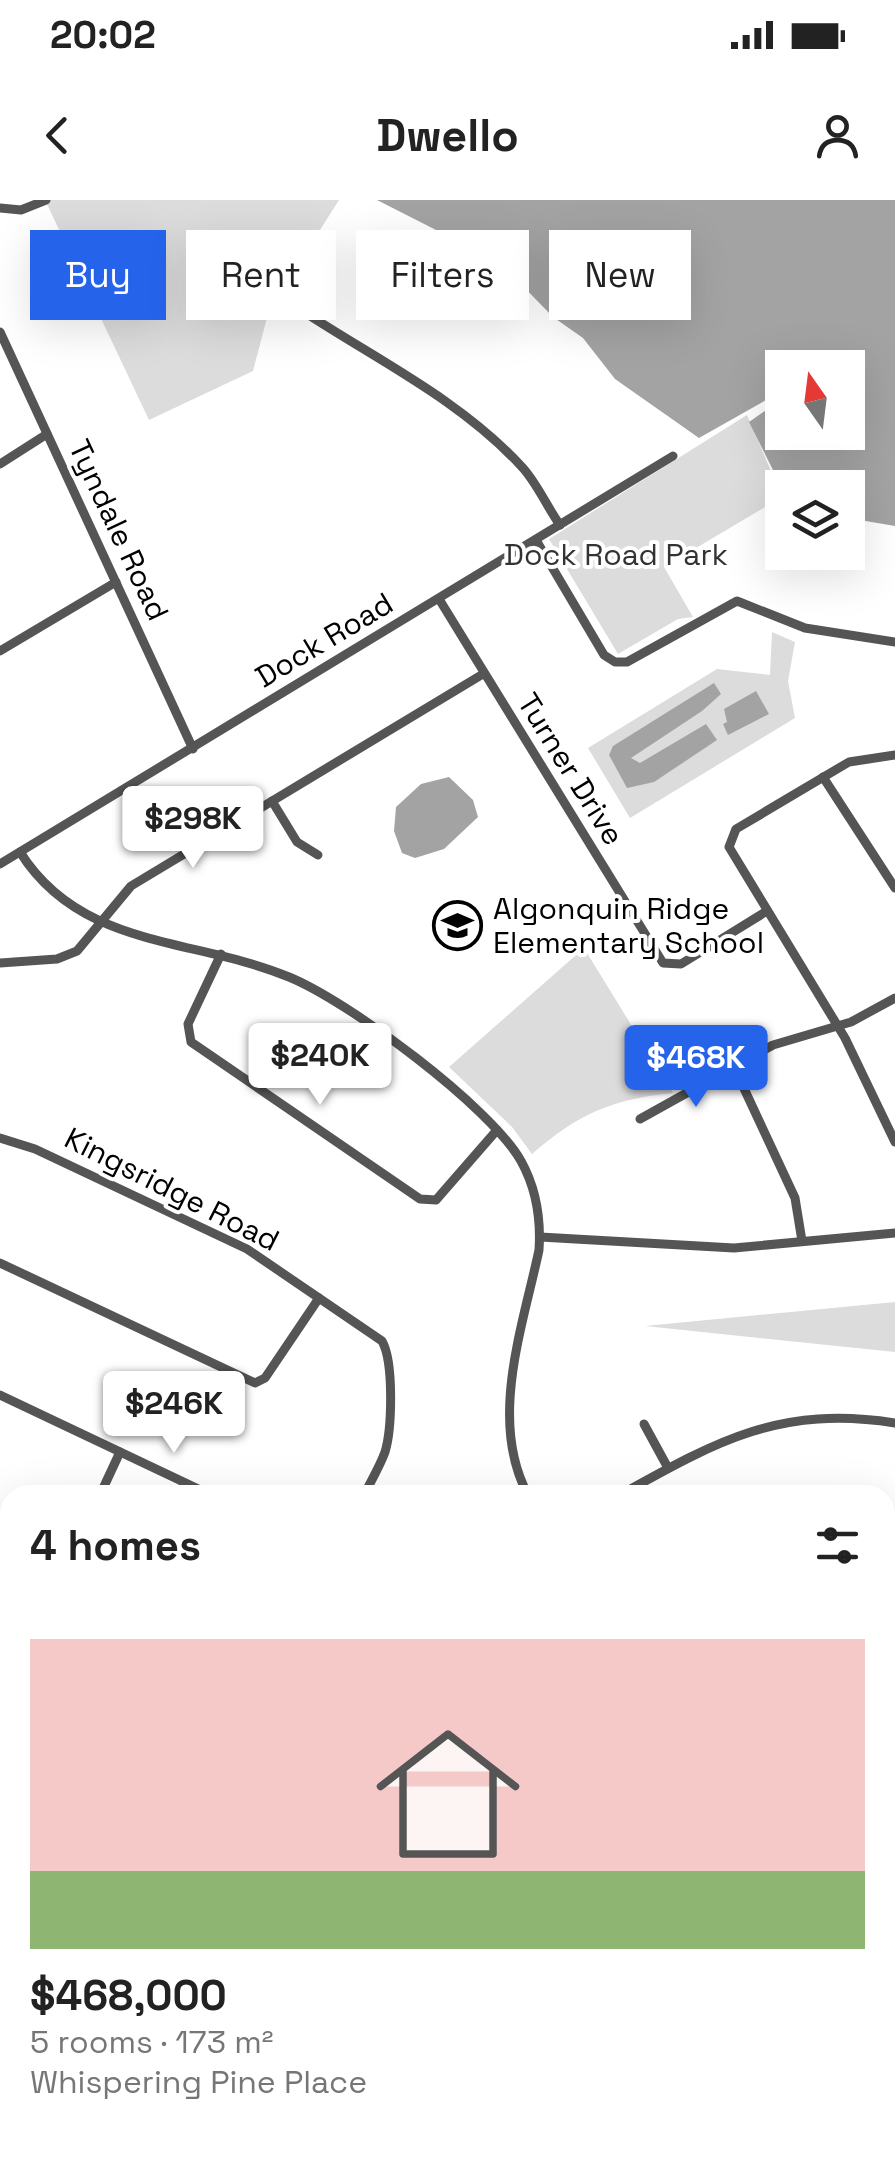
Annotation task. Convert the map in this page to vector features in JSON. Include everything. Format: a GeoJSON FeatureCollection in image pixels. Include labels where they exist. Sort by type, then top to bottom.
{"type":"FeatureCollection","features":[{"type":"Feature","properties":{"kind":"street"},"geometry":{"type":"LineString","coordinates":[[0,208],[21,210],[46,200]]}},
{"type":"Feature","properties":{"kind":"street"},"geometry":{"type":"LineString","coordinates":[[318,320],[415,380],[468,420],[523,468],[560,525]]}},
{"type":"Feature","properties":{"kind":"street","name":"Tyndale Road"},"geometry":{"type":"LineString","coordinates":[[0,332],[193,748]]}},
{"type":"Feature","properties":{"kind":"street"},"geometry":{"type":"LineString","coordinates":[[0,464],[47,434]]}},
{"type":"Feature","properties":{"kind":"street","name":"Dock Road"},"geometry":{"type":"LineString","coordinates":[[0,864],[672,456]]}},
{"type":"Feature","properties":{"kind":"street"},"geometry":{"type":"LineString","coordinates":[[536,540],[604,655],[615,662],[627,662],[737,601],[805,628],[895,642]]}},
{"type":"Feature","properties":{"kind":"street"},"geometry":{"type":"LineString","coordinates":[[0,651],[116,582]]}},
{"type":"Feature","properties":{"kind":"street","name":"Turner Drive"},"geometry":{"type":"LineString","coordinates":[[439,599],[663,963],[676,966],[767,911]]}},
{"type":"Feature","properties":{"kind":"street"},"geometry":{"type":"LineString","coordinates":[[0,963],[68,956],[84,944],[131,886],[483,674]]}},
{"type":"Feature","properties":{"kind":"street"},"geometry":{"type":"LineString","coordinates":[[895,755],[857,759],[731,834],[731,853],[837,1026],[895,1142]]}},
{"type":"Feature","properties":{"kind":"street"},"geometry":{"type":"LineString","coordinates":[[823,777],[895,888]]}},
{"type":"Feature","properties":{"kind":"street"},"geometry":{"type":"LineString","coordinates":[[272,802],[297,842],[318,855]]}},
{"type":"Feature","properties":{"kind":"street"},"geometry":{"type":"LineString","coordinates":[[20,852],[54,897],[98,924],[221,954],[292,978],[331,1000],[409,1054],[497,1130],[530,1181],[540,1236],[510,1402],[512,1449],[525,1485]]}},
{"type":"Feature","properties":{"kind":"street"},"geometry":{"type":"LineString","coordinates":[[221,954],[188,1024],[191,1042],[420,1199],[436,1200],[497,1130]]}},
{"type":"Feature","properties":{"kind":"street"},"geometry":{"type":"LineString","coordinates":[[640,1119],[784,1040],[837,1026],[895,998]]}},
{"type":"Feature","properties":{"kind":"street"},"geometry":{"type":"LineString","coordinates":[[734,1066],[795,1198],[802,1241]]}},
{"type":"Feature","properties":{"kind":"street","name":"Kingsridge Road"},"geometry":{"type":"LineString","coordinates":[[0,1138],[35,1149],[246,1249],[382,1341],[388,1352],[388,1437],[368,1485]]}},
{"type":"Feature","properties":{"kind":"street"},"geometry":{"type":"LineString","coordinates":[[540,1236],[717,1248],[895,1234]]}},
{"type":"Feature","properties":{"kind":"street"},"geometry":{"type":"LineString","coordinates":[[0,1263],[255,1383],[265,1378],[319,1298]]}},
{"type":"Feature","properties":{"kind":"street"},"geometry":{"type":"LineString","coordinates":[[0,1395],[189,1485]]}},
{"type":"Feature","properties":{"kind":"street"},"geometry":{"type":"LineString","coordinates":[[638,1485],[729,1436],[774,1422],[842,1416],[895,1423]]}},
{"type":"Feature","properties":{"kind":"street"},"geometry":{"type":"LineString","coordinates":[[644,1424],[668,1468]]}},
{"type":"Feature","properties":{"kind":"street"},"geometry":{"type":"LineString","coordinates":[[105,1485],[120,1452]]}},
{"type":"Feature","properties":{"kind":"green space"},"geometry":{"type":"Polygon","coordinates":[[[45,200],[339,200],[320,230],[186,230],[186,320],[266,320],[253,371],[149,420],[102,320],[166,320],[166,230],[59,230],[45,200]]]}},
{"type":"Feature","properties":{"kind":"green space","name":"Dock Road Park"},"geometry":{"type":"Polygon","coordinates":[[[747,415],[770,470],[765,470],[765,507],[664,567],[693,617],[678,619],[618,654],[549,539],[747,415]]]}},
{"type":"Feature","properties":{"kind":"green space"},"geometry":{"type":"Polygon","coordinates":[[[772,632],[795,642],[788,681],[795,718],[630,818],[588,748],[717,669],[770,675],[772,632]]]}},
{"type":"Feature","properties":{"kind":"green space"},"geometry":{"type":"Polygon","coordinates":[[[584,948],[673,1093],[632,1099],[597,1111],[565,1128],[532,1154],[512,1127],[449,1067],[584,948]]]}},
{"type":"Feature","properties":{"kind":"green space"},"geometry":{"type":"Polygon","coordinates":[[[895,1302],[895,1352],[645,1326],[895,1302]]]}},
{"type":"Feature","properties":{"kind":"shaded area"},"geometry":{"type":"Polygon","coordinates":[[[377,200],[895,200],[895,526],[865,521],[865,470],[773,470],[749,422],[765,411],[765,450],[865,450],[865,350],[765,350],[765,401],[699,438],[615,379],[583,338],[557,320],[691,320],[691,230],[549,230],[549,313],[529,292],[529,230],[436,230],[377,200]]]}},
{"type":"Feature","properties":{"kind":"shaded area"},"geometry":{"type":"Polygon","coordinates":[[[714,683],[721,694],[631,758],[640,763],[706,724],[717,740],[654,782],[627,788],[609,755],[613,746],[714,683]]]}},
{"type":"Feature","properties":{"kind":"shaded area"},"geometry":{"type":"Polygon","coordinates":[[[756,691],[769,714],[728,735],[723,724],[727,722],[724,709],[756,691]]]}},
{"type":"Feature","properties":{"kind":"shaded area"},"geometry":{"type":"Polygon","coordinates":[[[449,777],[473,800],[478,817],[444,849],[415,858],[402,853],[394,831],[396,807],[421,784],[449,777]]]}},
{"type":"Feature","properties":{"kind":"place","name":"Algonquin Ridge Elementary School"},"geometry":{"type":"Point","coordinates":[458,925]}}]}
